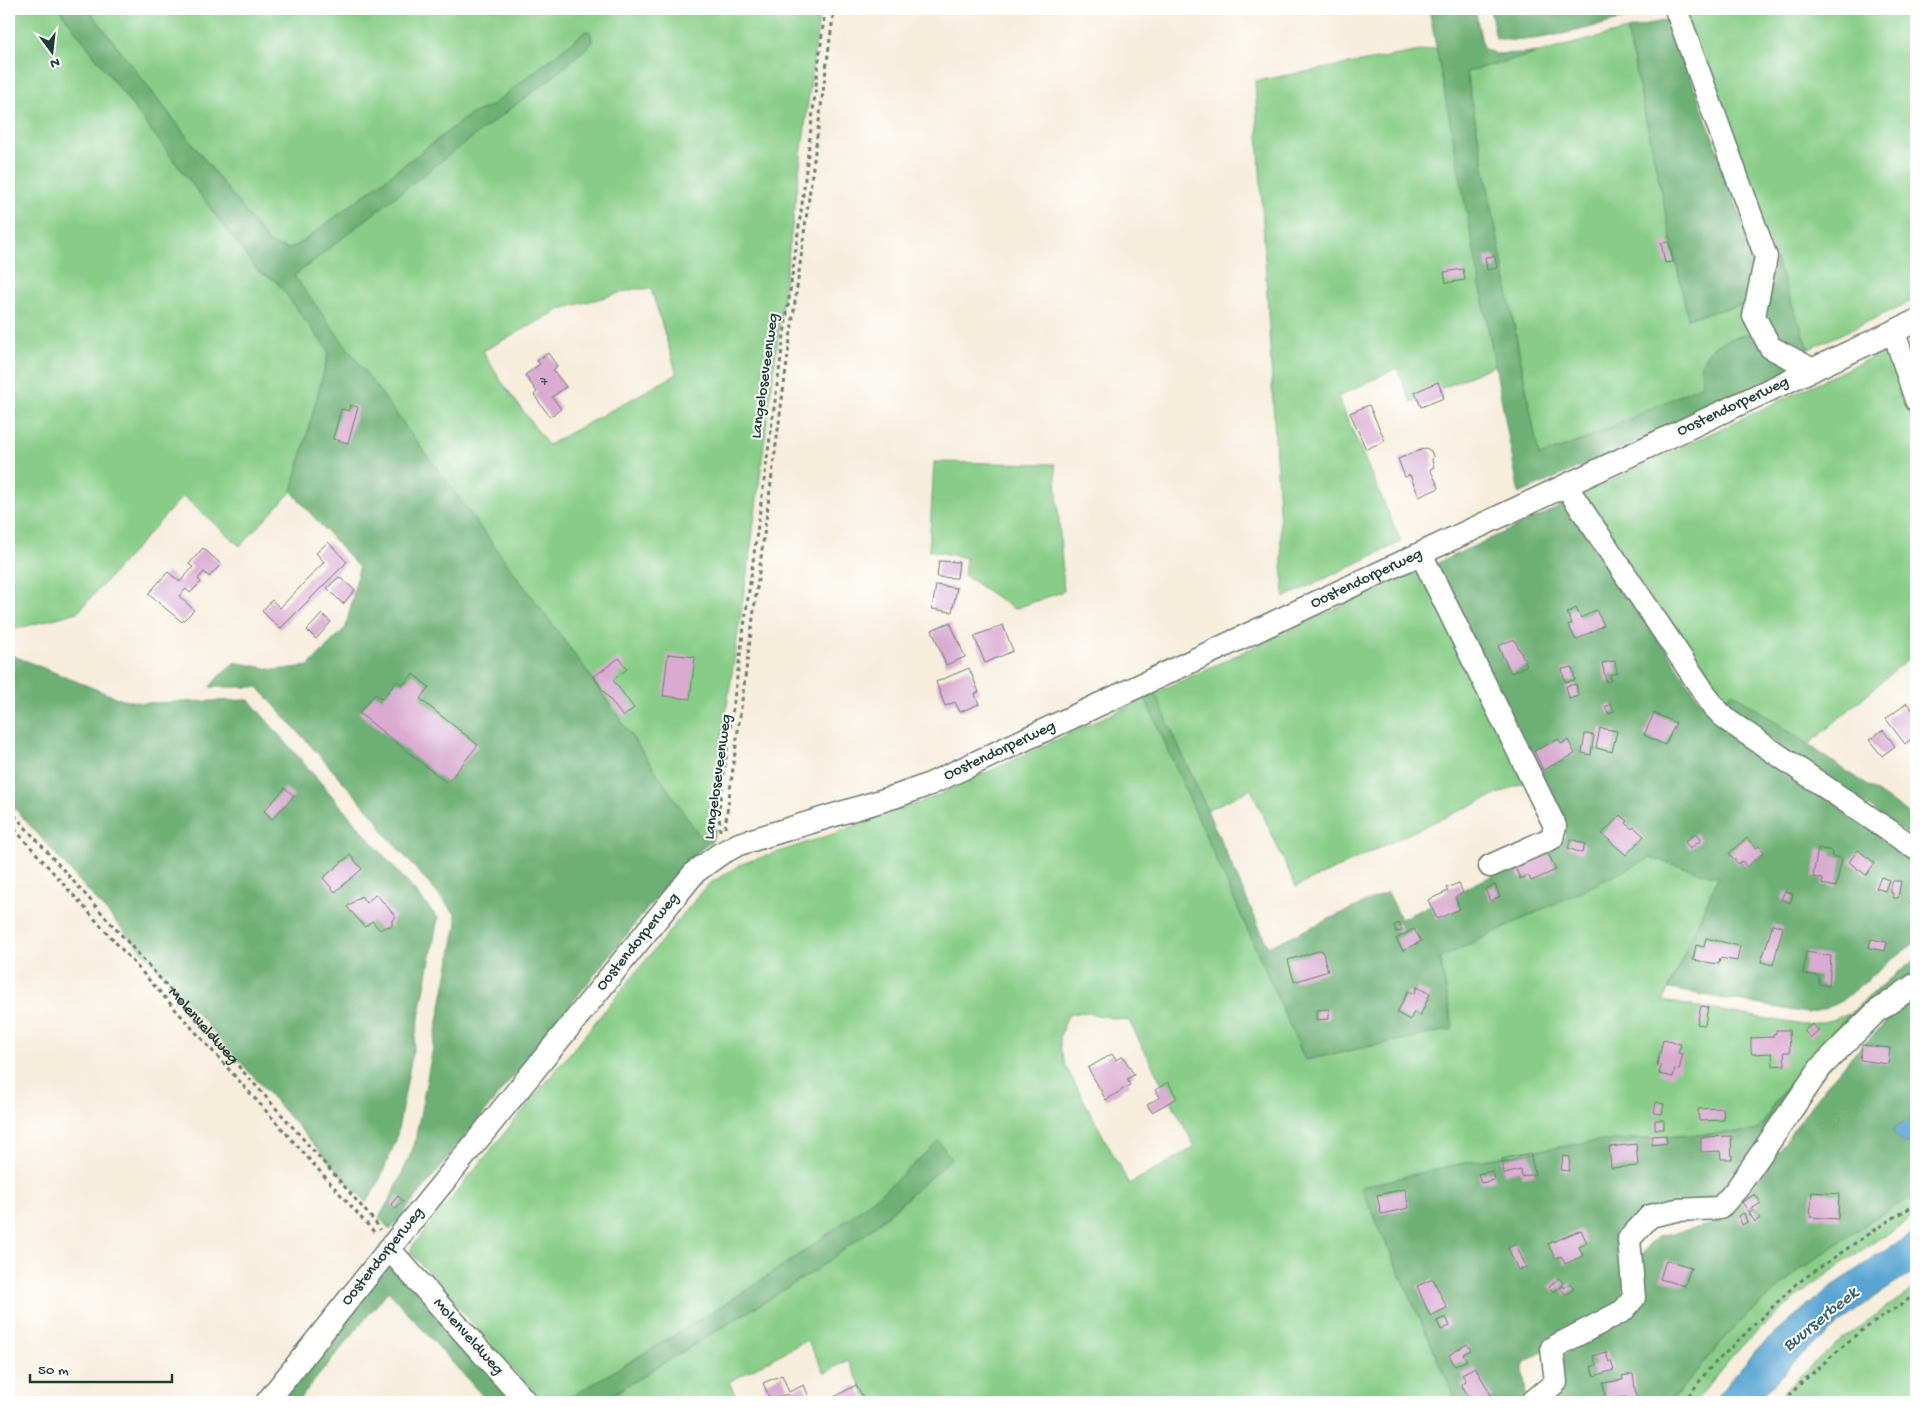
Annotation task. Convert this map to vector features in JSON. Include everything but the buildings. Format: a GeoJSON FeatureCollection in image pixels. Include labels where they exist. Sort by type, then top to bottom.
{"type":"FeatureCollection","features":[{"type":"Feature","properties":{"kind":"street"},"geometry":{"type":"LineString","coordinates":[[1676,9],[1766,257],[1754,316],[1770,347],[1813,370]]}},
{"type":"Feature","properties":{"kind":"street","name":"Oostendorperweg"},"geometry":{"type":"LineString","coordinates":[[267,1402],[695,872],[720,854],[739,844],[898,796],[930,784],[1916,321]]}},
{"type":"Feature","properties":{"kind":"street"},"geometry":{"type":"LineString","coordinates":[[1894,332],[1916,400]]}},
{"type":"Feature","properties":{"kind":"street"},"geometry":{"type":"LineString","coordinates":[[1566,486],[1714,707],[1727,720],[1916,849]]}},
{"type":"Feature","properties":{"kind":"street"},"geometry":{"type":"LineString","coordinates":[[1421,554],[1555,826],[1552,838],[1490,866]]}},
{"type":"Feature","properties":{"kind":"street"},"geometry":{"type":"LineString","coordinates":[[1532,1402],[1556,1382],[1552,1348],[1623,1311],[1634,1298],[1629,1258],[1629,1239],[1650,1216],[1677,1210],[1720,1208],[1736,1190],[1821,1067],[1876,1012],[1916,984]]}},
{"type":"Feature","properties":{"kind":"street","name":"Molenveldweg"},"geometry":{"type":"LineString","coordinates":[[389,1249],[526,1402]]}},
{"type":"Feature","properties":{"kind":"path","name":"Langeloseveenweg"},"geometry":{"type":"LineString","coordinates":[[720,854],[719,809],[801,213],[825,9]]}},
{"type":"Feature","properties":{"kind":"path","name":"Langeloseveenweg"},"geometry":{"type":"LineString","coordinates":[[720,854],[728,812],[834,9]]}},
{"type":"Feature","properties":{"kind":"path","name":"Molenveldweg"},"geometry":{"type":"LineString","coordinates":[[9,809],[370,1216],[376,1223],[389,1249]]}},
{"type":"Feature","properties":{"kind":"path","name":"Molenveldweg"},"geometry":{"type":"LineString","coordinates":[[9,823],[389,1249]]}},
{"type":"Feature","properties":{"kind":"path"},"geometry":{"type":"LineString","coordinates":[[1684,1402],[1708,1370],[1796,1284],[1874,1230],[1916,1204]]}},
{"type":"Feature","properties":{"kind":"path"},"geometry":{"type":"LineString","coordinates":[[1783,1402],[1800,1384],[1857,1334],[1916,1294]]}},
{"type":"Feature","properties":{"kind":"green space"},"geometry":{"type":"Polygon","coordinates":[[[9,9],[59,9],[258,271],[277,282],[329,352],[292,491],[240,546],[183,496],[78,612],[9,631],[9,9]]]}},
{"type":"Feature","properties":{"kind":"green space"},"geometry":{"type":"Polygon","coordinates":[[[59,9],[88,9],[270,244],[289,249],[301,243],[471,114],[491,106],[586,31],[590,32],[593,42],[555,75],[294,276],[589,674],[702,839],[716,828],[712,841],[683,864],[390,1230],[379,1217],[394,1192],[414,1146],[457,923],[455,914],[382,830],[379,822],[258,687],[210,687],[235,662],[275,670],[308,666],[346,627],[359,568],[292,491],[329,352],[277,282],[258,271],[59,9]]]}},
{"type":"Feature","properties":{"kind":"green space"},"geometry":{"type":"Polygon","coordinates":[[[88,9],[820,9],[750,554],[708,832],[702,840],[589,674],[294,276],[555,75],[593,42],[590,32],[586,31],[491,106],[471,114],[301,243],[289,249],[270,244],[88,9]],[[634,289],[561,309],[483,351],[499,378],[548,445],[677,374],[651,289],[634,289]]]}},
{"type":"Feature","properties":{"kind":"green space"},"geometry":{"type":"Polygon","coordinates":[[[1429,9],[1475,9],[1483,48],[1496,54],[1542,52],[1466,72],[1539,456],[1581,441],[1702,385],[1701,366],[1705,357],[1716,346],[1730,339],[1752,334],[1794,371],[1519,494],[1429,9]]]}},
{"type":"Feature","properties":{"kind":"green space"},"geometry":{"type":"Polygon","coordinates":[[[1490,9],[1659,9],[1552,36],[1510,40],[1496,38],[1490,9]]]}},
{"type":"Feature","properties":{"kind":"green space"},"geometry":{"type":"Polygon","coordinates":[[[1683,9],[1916,9],[1916,299],[1809,349],[1683,9]]]}},
{"type":"Feature","properties":{"kind":"green space"},"geometry":{"type":"Polygon","coordinates":[[[1670,19],[1756,258],[1748,303],[1688,318],[1627,30],[1670,19]]]}},
{"type":"Feature","properties":{"kind":"green space"},"geometry":{"type":"Polygon","coordinates":[[[1627,30],[1688,318],[1748,303],[1752,334],[1702,364],[1703,385],[1581,441],[1539,457],[1466,71],[1627,30]]]}},
{"type":"Feature","properties":{"kind":"green space"},"geometry":{"type":"Polygon","coordinates":[[[1437,48],[1495,365],[1411,402],[1397,368],[1338,397],[1401,542],[1284,598],[1255,81],[1437,48]]]}},
{"type":"Feature","properties":{"kind":"green space"},"geometry":{"type":"Polygon","coordinates":[[[1775,259],[1809,349],[1801,355],[1775,339],[1768,333],[1765,326],[1765,308],[1775,259]]]}},
{"type":"Feature","properties":{"kind":"green space"},"geometry":{"type":"Polygon","coordinates":[[[1891,348],[1916,423],[1916,652],[1808,745],[1732,692],[1720,705],[1583,494],[1891,348]]]}},
{"type":"Feature","properties":{"kind":"green space"},"geometry":{"type":"Polygon","coordinates":[[[934,462],[1055,464],[1064,591],[1014,609],[964,575],[966,558],[929,550],[934,462]]]}},
{"type":"Feature","properties":{"kind":"green space"},"geometry":{"type":"Polygon","coordinates":[[[1566,504],[1707,710],[1916,855],[1916,942],[1841,1001],[1825,1009],[1807,1013],[1669,989],[1718,877],[1651,858],[1440,958],[1453,1029],[1305,1060],[1145,698],[1155,693],[1268,947],[1388,892],[1401,919],[1561,843],[1566,835],[1435,564],[1566,504]]]}},
{"type":"Feature","properties":{"kind":"green space"},"geometry":{"type":"Polygon","coordinates":[[[1421,569],[1525,782],[1434,822],[1296,887],[1251,789],[1207,810],[1155,693],[1421,569]]]}},
{"type":"Feature","properties":{"kind":"green space"},"geometry":{"type":"Polygon","coordinates":[[[9,654],[120,699],[142,703],[249,700],[438,918],[396,1140],[378,1184],[366,1203],[9,802],[9,654]]]}},
{"type":"Feature","properties":{"kind":"green space"},"geometry":{"type":"Polygon","coordinates":[[[1732,692],[1916,819],[1916,839],[1720,705],[1732,692]]]}},
{"type":"Feature","properties":{"kind":"green space"},"geometry":{"type":"Polygon","coordinates":[[[1145,698],[1305,1060],[1453,1029],[1440,958],[1651,858],[1718,877],[1663,1001],[1798,1024],[1825,1021],[1851,1013],[1802,1066],[1776,1101],[1764,1122],[1754,1131],[1588,1142],[1454,1165],[1361,1187],[1457,1402],[869,1402],[848,1360],[825,1373],[807,1340],[729,1382],[739,1402],[600,1402],[813,1272],[868,1232],[908,1198],[939,1142],[851,1216],[758,1282],[562,1402],[542,1402],[410,1252],[414,1244],[709,884],[741,864],[827,836],[932,798],[1145,698]],[[1081,1012],[1068,1015],[1060,1036],[1060,1048],[1066,1067],[1129,1184],[1195,1147],[1129,1021],[1081,1012]]]}},
{"type":"Feature","properties":{"kind":"green space"},"geometry":{"type":"Polygon","coordinates":[[[1916,959],[1916,980],[1866,1019],[1733,1189],[1641,1231],[1623,1285],[1622,1296],[1615,1304],[1578,1331],[1525,1362],[1523,1368],[1526,1395],[1517,1402],[1457,1402],[1361,1187],[1454,1165],[1588,1142],[1754,1131],[1761,1128],[1775,1103],[1821,1043],[1858,1006],[1916,959]]]}},
{"type":"Feature","properties":{"kind":"green space"},"geometry":{"type":"Polygon","coordinates":[[[1916,997],[1916,1120],[1899,1124],[1894,1129],[1905,1144],[1916,1141],[1916,1194],[1873,1219],[1794,1274],[1733,1329],[1670,1402],[1543,1402],[1560,1357],[1625,1314],[1642,1255],[1649,1244],[1659,1236],[1713,1224],[1724,1219],[1753,1187],[1822,1090],[1888,1020],[1916,997]]]}},
{"type":"Feature","properties":{"kind":"green space"},"geometry":{"type":"Polygon","coordinates":[[[939,1141],[951,1159],[868,1232],[813,1272],[600,1402],[562,1402],[710,1313],[806,1250],[896,1180],[939,1141]]]}},
{"type":"Feature","properties":{"kind":"green space"},"geometry":{"type":"Polygon","coordinates":[[[1916,1194],[1916,1216],[1850,1258],[1786,1306],[1740,1348],[1695,1402],[1670,1402],[1733,1329],[1794,1274],[1873,1219],[1916,1194]]]}},
{"type":"Feature","properties":{"kind":"green space"},"geometry":{"type":"Polygon","coordinates":[[[390,1262],[517,1402],[488,1402],[388,1291],[297,1402],[278,1402],[390,1262]]]}},
{"type":"Feature","properties":{"kind":"green space"},"geometry":{"type":"Polygon","coordinates":[[[1916,1287],[1916,1402],[1775,1402],[1790,1385],[1824,1354],[1916,1287]]]}},
{"type":"Feature","properties":{"kind":"water"},"geometry":{"type":"Polygon","coordinates":[[[1916,1120],[1916,1141],[1905,1144],[1900,1141],[1894,1129],[1899,1124],[1916,1120]]]}},
{"type":"Feature","properties":{"kind":"water","name":"Buurserbeek"},"geometry":{"type":"Polygon","coordinates":[[[1916,1231],[1916,1271],[1873,1299],[1831,1330],[1774,1383],[1757,1402],[1712,1402],[1751,1356],[1813,1301],[1853,1271],[1916,1231]]]}}]}
